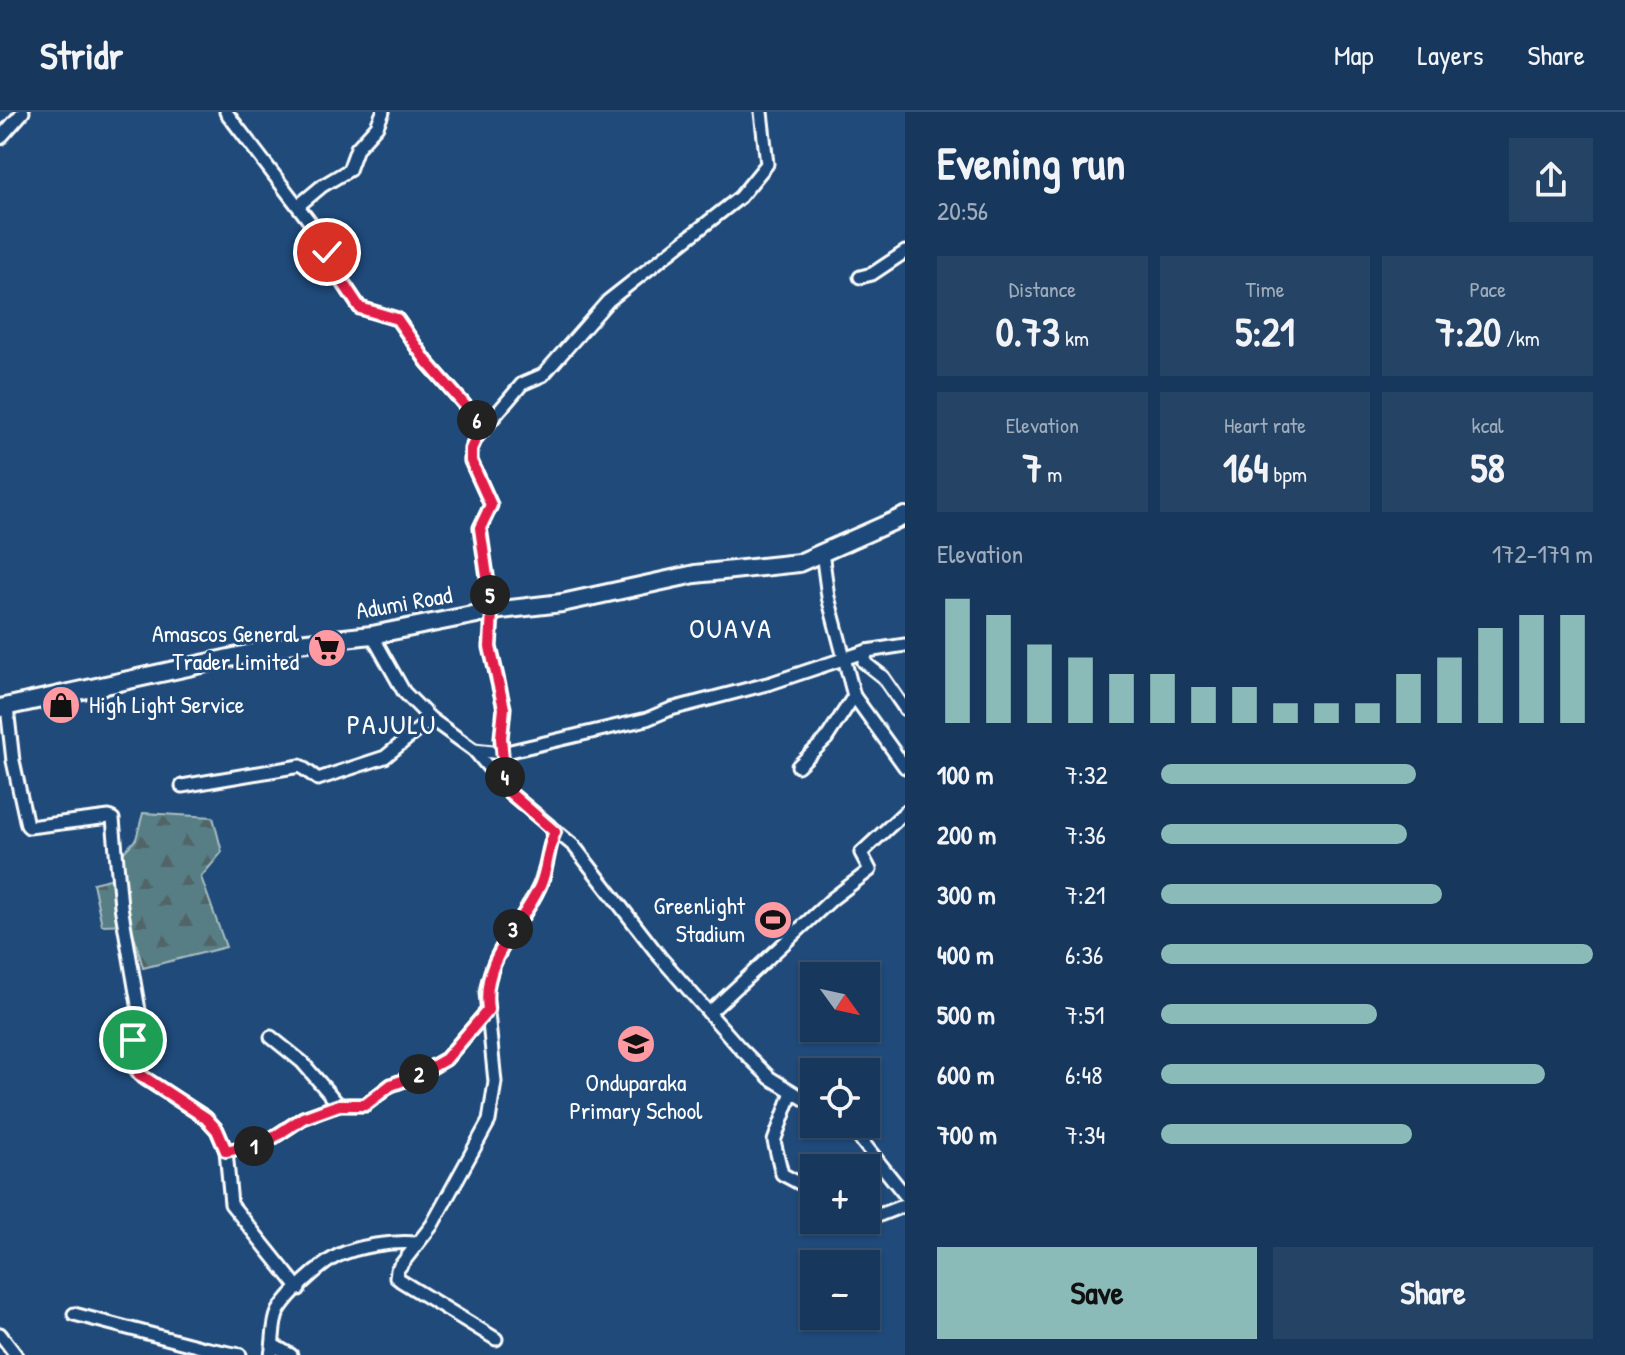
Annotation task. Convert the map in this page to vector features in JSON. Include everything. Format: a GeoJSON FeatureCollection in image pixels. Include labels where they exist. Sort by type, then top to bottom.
{"type":"FeatureCollection","features":[{"type":"Feature","properties":{"kind":"main road","name":"Adumi Road"},"geometry":{"type":"LineString","coordinates":[[4,707],[298,643],[372,635],[492,611],[562,603],[695,574],[799,563],[905,516]]}},
{"type":"Feature","properties":{"kind":"street"},"geometry":{"type":"LineString","coordinates":[[0,138],[23,112]]}},
{"type":"Feature","properties":{"kind":"street"},"geometry":{"type":"LineString","coordinates":[[226,112],[319,234],[342,281],[360,308],[397,319],[427,362],[477,419],[476,438]]}},
{"type":"Feature","properties":{"kind":"street"},"geometry":{"type":"LineString","coordinates":[[298,206],[322,186],[349,170],[357,148],[377,126],[383,112]]}},
{"type":"Feature","properties":{"kind":"street"},"geometry":{"type":"LineString","coordinates":[[510,793],[502,753],[504,708],[490,647],[492,611],[480,528],[491,505],[471,461],[471,449],[476,438],[522,384],[543,375],[608,301],[740,197],[767,164],[761,112]]}},
{"type":"Feature","properties":{"kind":"street"},"geometry":{"type":"LineString","coordinates":[[860,277],[872,274],[905,252]]}},
{"type":"Feature","properties":{"kind":"street"},"geometry":{"type":"LineString","coordinates":[[822,552],[828,597],[854,696],[905,767]]}},
{"type":"Feature","properties":{"kind":"street"},"geometry":{"type":"LineString","coordinates":[[372,635],[404,692],[431,719],[474,750],[510,793],[574,846],[660,957],[709,1013],[770,1078],[800,1097]]}},
{"type":"Feature","properties":{"kind":"street"},"geometry":{"type":"LineString","coordinates":[[474,750],[502,753],[647,719],[671,709],[771,683],[843,657],[905,645]]}},
{"type":"Feature","properties":{"kind":"street"},"geometry":{"type":"LineString","coordinates":[[867,651],[864,662],[883,677],[905,709]]}},
{"type":"Feature","properties":{"kind":"street"},"geometry":{"type":"LineString","coordinates":[[798,766],[826,739],[854,696]]}},
{"type":"Feature","properties":{"kind":"street"},"geometry":{"type":"LineString","coordinates":[[4,707],[27,825],[113,819],[121,906],[140,1016],[133,1040],[135,1068],[144,1078],[206,1118],[217,1130],[226,1151],[231,1204],[299,1289]]}},
{"type":"Feature","properties":{"kind":"street"},"geometry":{"type":"LineString","coordinates":[[182,786],[300,766],[318,779],[385,757],[431,719]]}},
{"type":"Feature","properties":{"kind":"street"},"geometry":{"type":"LineString","coordinates":[[709,1013],[832,899],[870,870],[861,853],[905,812]]}},
{"type":"Feature","properties":{"kind":"street"},"geometry":{"type":"LineString","coordinates":[[496,1339],[396,1277],[397,1270],[432,1225],[489,1121],[495,1082],[486,993],[492,965],[503,943],[528,910],[548,863],[550,842],[555,832]]}},
{"type":"Feature","properties":{"kind":"street"},"geometry":{"type":"LineString","coordinates":[[226,1151],[265,1143],[303,1118],[339,1105],[365,1105],[391,1085],[418,1075],[446,1059],[488,1010]]}},
{"type":"Feature","properties":{"kind":"street"},"geometry":{"type":"LineString","coordinates":[[271,1037],[302,1062],[339,1105]]}},
{"type":"Feature","properties":{"kind":"street"},"geometry":{"type":"LineString","coordinates":[[792,1092],[774,1141],[782,1174],[800,1184]]}},
{"type":"Feature","properties":{"kind":"street"},"geometry":{"type":"LineString","coordinates":[[859,1138],[905,1195]]}},
{"type":"Feature","properties":{"kind":"street"},"geometry":{"type":"LineString","coordinates":[[880,1215],[905,1205]]}},
{"type":"Feature","properties":{"kind":"street"},"geometry":{"type":"LineString","coordinates":[[291,1355],[272,1350],[279,1312],[321,1267],[337,1256],[388,1244],[416,1243]]}},
{"type":"Feature","properties":{"kind":"street"},"geometry":{"type":"LineString","coordinates":[[74,1314],[240,1355]]}},
{"type":"Feature","properties":{"kind":"street"},"geometry":{"type":"LineString","coordinates":[[0,1334],[16,1355]]}},
{"type":"Feature","properties":{"kind":"green space"},"geometry":{"type":"Polygon","coordinates":[[[143,813],[213,817],[222,852],[201,877],[226,947],[143,968],[131,924],[102,925],[93,883],[114,878],[121,855],[136,839],[143,813]]]}},
{"type":"Feature","properties":{"kind":"place","name":"Amascos General Trader Limited"},"geometry":{"type":"Point","coordinates":[327,648]}},
{"type":"Feature","properties":{"kind":"place","name":"High Light Service"},"geometry":{"type":"Point","coordinates":[61,705]}},
{"type":"Feature","properties":{"kind":"place","name":"Greenlight Stadium"},"geometry":{"type":"Point","coordinates":[773,920]}},
{"type":"Feature","properties":{"kind":"place","name":"Onduparaka Primary School"},"geometry":{"type":"Point","coordinates":[636,1044]}},
{"type":"Feature","properties":{"kind":"district","name":"OUAVA"},"geometry":{"type":"Point","coordinates":[731,628]}},
{"type":"Feature","properties":{"kind":"district","name":"PAJULU"},"geometry":{"type":"Point","coordinates":[392,724]}},
{"type":"Feature","properties":{"kind":"route"},"geometry":{"type":"LineString","coordinates":[[133,1040],[133,1061],[139,1074],[212,1123],[226,1151],[265,1143],[303,1118],[339,1105],[365,1105],[391,1085],[418,1075],[446,1059],[488,1010],[486,993],[492,965],[503,943],[528,910],[548,863],[550,842],[555,832],[510,793],[504,770],[501,738],[504,708],[490,647],[492,611],[480,528],[491,505],[471,461],[477,419],[427,362],[397,319],[360,308],[327,252]]}}]}
